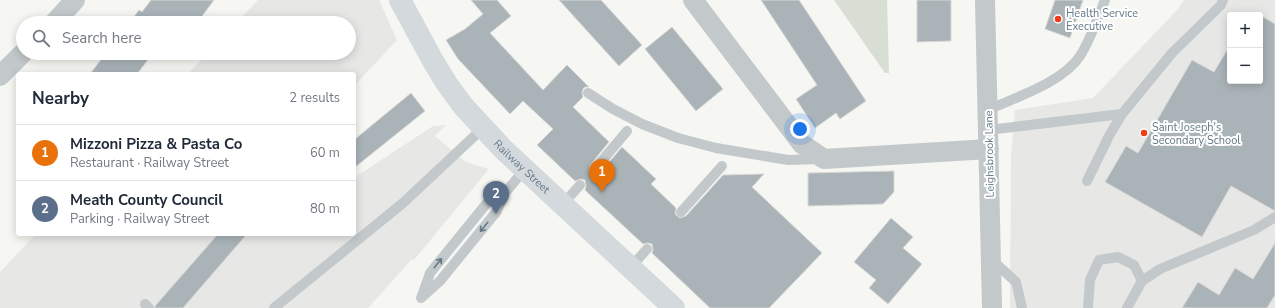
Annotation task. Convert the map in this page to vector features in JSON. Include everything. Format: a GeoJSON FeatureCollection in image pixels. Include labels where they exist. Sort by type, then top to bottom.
{"type":"FeatureCollection","features":[{"type":"Feature","properties":{"kind":"main road","name":"Railway Street"},"geometry":{"type":"LineString","coordinates":[[400,0],[446,84],[482,128],[674,308]]}},
{"type":"Feature","properties":{"kind":"street"},"geometry":{"type":"LineString","coordinates":[[60,16],[75,0]]}},
{"type":"Feature","properties":{"kind":"street"},"geometry":{"type":"LineString","coordinates":[[693,0],[802,144],[824,159],[989,140]]}},
{"type":"Feature","properties":{"kind":"street","name":"Leighsbrook Lane"},"geometry":{"type":"LineString","coordinates":[[985,0],[992,308]]}},
{"type":"Feature","properties":{"kind":"street"},"geometry":{"type":"LineString","coordinates":[[0,76],[16,60]]}},
{"type":"Feature","properties":{"kind":"lane"},"geometry":{"type":"LineString","coordinates":[[988,110],[1051,82],[1070,69],[1080,56],[1091,35],[1105,0]]}},
{"type":"Feature","properties":{"kind":"lane"},"geometry":{"type":"LineString","coordinates":[[1086,181],[1122,114],[1172,53],[1221,5],[1223,0]]}},
{"type":"Feature","properties":{"kind":"lane"},"geometry":{"type":"LineString","coordinates":[[588,93],[613,109],[642,124],[678,138],[723,149],[788,160],[824,159]]}},
{"type":"Feature","properties":{"kind":"lane"},"geometry":{"type":"LineString","coordinates":[[989,140],[1122,114]]}},
{"type":"Feature","properties":{"kind":"lane"},"geometry":{"type":"LineString","coordinates":[[274,308],[403,203],[482,128]]}},
{"type":"Feature","properties":{"kind":"lane"},"geometry":{"type":"LineString","coordinates":[[595,169],[627,131]]}},
{"type":"Feature","properties":{"kind":"lane"},"geometry":{"type":"LineString","coordinates":[[680,212],[722,166]]}},
{"type":"Feature","properties":{"kind":"lane"},"geometry":{"type":"LineString","coordinates":[[504,194],[487,202],[430,273],[421,298],[440,282],[497,211],[504,194],[525,169]]}},
{"type":"Feature","properties":{"kind":"lane"},"geometry":{"type":"LineString","coordinates":[[563,204],[580,185]]}},
{"type":"Feature","properties":{"kind":"lane"},"geometry":{"type":"LineString","coordinates":[[1127,308],[1142,281],[1160,269],[1254,230],[1275,218]]}},
{"type":"Feature","properties":{"kind":"lane"},"geometry":{"type":"LineString","coordinates":[[631,267],[647,249]]}},
{"type":"Feature","properties":{"kind":"lane"},"geometry":{"type":"LineString","coordinates":[[1088,308],[1090,280],[1100,260],[1118,257],[1134,265],[1142,281]]}},
{"type":"Feature","properties":{"kind":"lane"},"geometry":{"type":"LineString","coordinates":[[991,258],[1016,282],[1022,308]]}},
{"type":"Feature","properties":{"kind":"shaded area"},"geometry":{"type":"Polygon","coordinates":[[[258,0],[379,0],[397,40],[356,84],[356,72],[190,72],[201,60],[356,60],[356,16],[243,16],[258,0]]]}},
{"type":"Feature","properties":{"kind":"shaded area"},"geometry":{"type":"Polygon","coordinates":[[[834,0],[887,0],[889,73],[885,73],[834,0]]]}},
{"type":"Feature","properties":{"kind":"shaded area","name":"Saint Joseph's Secondary School"},"geometry":{"type":"Polygon","coordinates":[[[1184,0],[1275,0],[1275,308],[1010,308],[1011,155],[1015,110],[1093,98],[1178,9],[1184,0]]]}},
{"type":"Feature","properties":{"kind":"shaded area"},"geometry":{"type":"Polygon","coordinates":[[[446,125],[435,136],[466,162],[489,169],[414,260],[412,259],[368,308],[0,308],[0,272],[34,236],[356,236],[356,177],[433,126],[446,125]]]}},
{"type":"Feature","properties":{"kind":"building"},"geometry":{"type":"Polygon","coordinates":[[[151,0],[214,0],[202,16],[134,16],[139,10],[142,12],[151,0]]]}},
{"type":"Feature","properties":{"kind":"building"},"geometry":{"type":"Polygon","coordinates":[[[471,0],[497,0],[511,16],[490,33],[543,90],[567,65],[589,87],[585,87],[583,89],[583,97],[573,107],[609,142],[590,165],[589,171],[591,174],[597,175],[600,173],[622,147],[656,179],[651,184],[676,208],[675,214],[680,218],[686,216],[723,175],[764,174],[752,187],[822,253],[769,308],[710,308],[652,253],[652,244],[643,244],[585,190],[585,180],[581,179],[575,181],[537,145],[553,129],[523,101],[510,114],[458,59],[446,40],[465,29],[483,14],[471,0]]]}},
{"type":"Feature","properties":{"kind":"building"},"geometry":{"type":"Polygon","coordinates":[[[559,0],[601,0],[642,45],[619,66],[559,0]]]}},
{"type":"Feature","properties":{"kind":"building"},"geometry":{"type":"Polygon","coordinates":[[[761,0],[799,0],[866,101],[840,119],[836,113],[815,128],[796,99],[817,85],[761,0]]]}},
{"type":"Feature","properties":{"kind":"building"},"geometry":{"type":"Polygon","coordinates":[[[917,0],[951,0],[951,41],[917,42],[917,0]]]}},
{"type":"Feature","properties":{"kind":"building"},"geometry":{"type":"Polygon","coordinates":[[[1055,0],[1083,0],[1070,38],[1045,29],[1055,0]]]}},
{"type":"Feature","properties":{"kind":"building"},"geometry":{"type":"Polygon","coordinates":[[[1263,17],[1275,24],[1275,211],[1231,186],[1202,237],[1105,182],[1126,146],[1138,153],[1192,60],[1214,72],[1227,50],[1227,84],[1263,84],[1263,17]]]}},
{"type":"Feature","properties":{"kind":"building"},"geometry":{"type":"Polygon","coordinates":[[[672,27],[723,89],[696,111],[645,49],[672,27]]]}},
{"type":"Feature","properties":{"kind":"building"},"geometry":{"type":"Polygon","coordinates":[[[101,60],[148,60],[139,72],[92,72],[101,60]]]}},
{"type":"Feature","properties":{"kind":"building"},"geometry":{"type":"Polygon","coordinates":[[[411,93],[425,111],[356,166],[356,138],[411,93]]]}},
{"type":"Feature","properties":{"kind":"building"},"geometry":{"type":"Polygon","coordinates":[[[894,171],[894,192],[883,204],[808,206],[808,173],[894,171]]]}},
{"type":"Feature","properties":{"kind":"building"},"geometry":{"type":"Polygon","coordinates":[[[891,218],[913,237],[903,248],[922,264],[888,304],[869,288],[876,280],[854,262],[891,218]]]}},
{"type":"Feature","properties":{"kind":"building"},"geometry":{"type":"Polygon","coordinates":[[[216,236],[245,236],[183,308],[155,308],[155,306],[216,236]]]}},
{"type":"Feature","properties":{"kind":"building"},"geometry":{"type":"Polygon","coordinates":[[[1275,243],[1275,295],[1267,308],[1182,308],[1198,282],[1219,295],[1235,268],[1253,279],[1275,243]]]}},
{"type":"Feature","properties":{"kind":"place","name":"Health Service Executive"},"geometry":{"type":"Point","coordinates":[1058,19]}},
{"type":"Feature","properties":{"kind":"place","name":"Saint Joseph's Secondary School"},"geometry":{"type":"Point","coordinates":[1144,133]}},
{"type":"Feature","properties":{"kind":"place","name":"Mizzoni Pizza & Pasta Co"},"geometry":{"type":"Point","coordinates":[602,192]}},
{"type":"Feature","properties":{"kind":"place","name":"Meath County Council"},"geometry":{"type":"Point","coordinates":[496,214]}}]}
